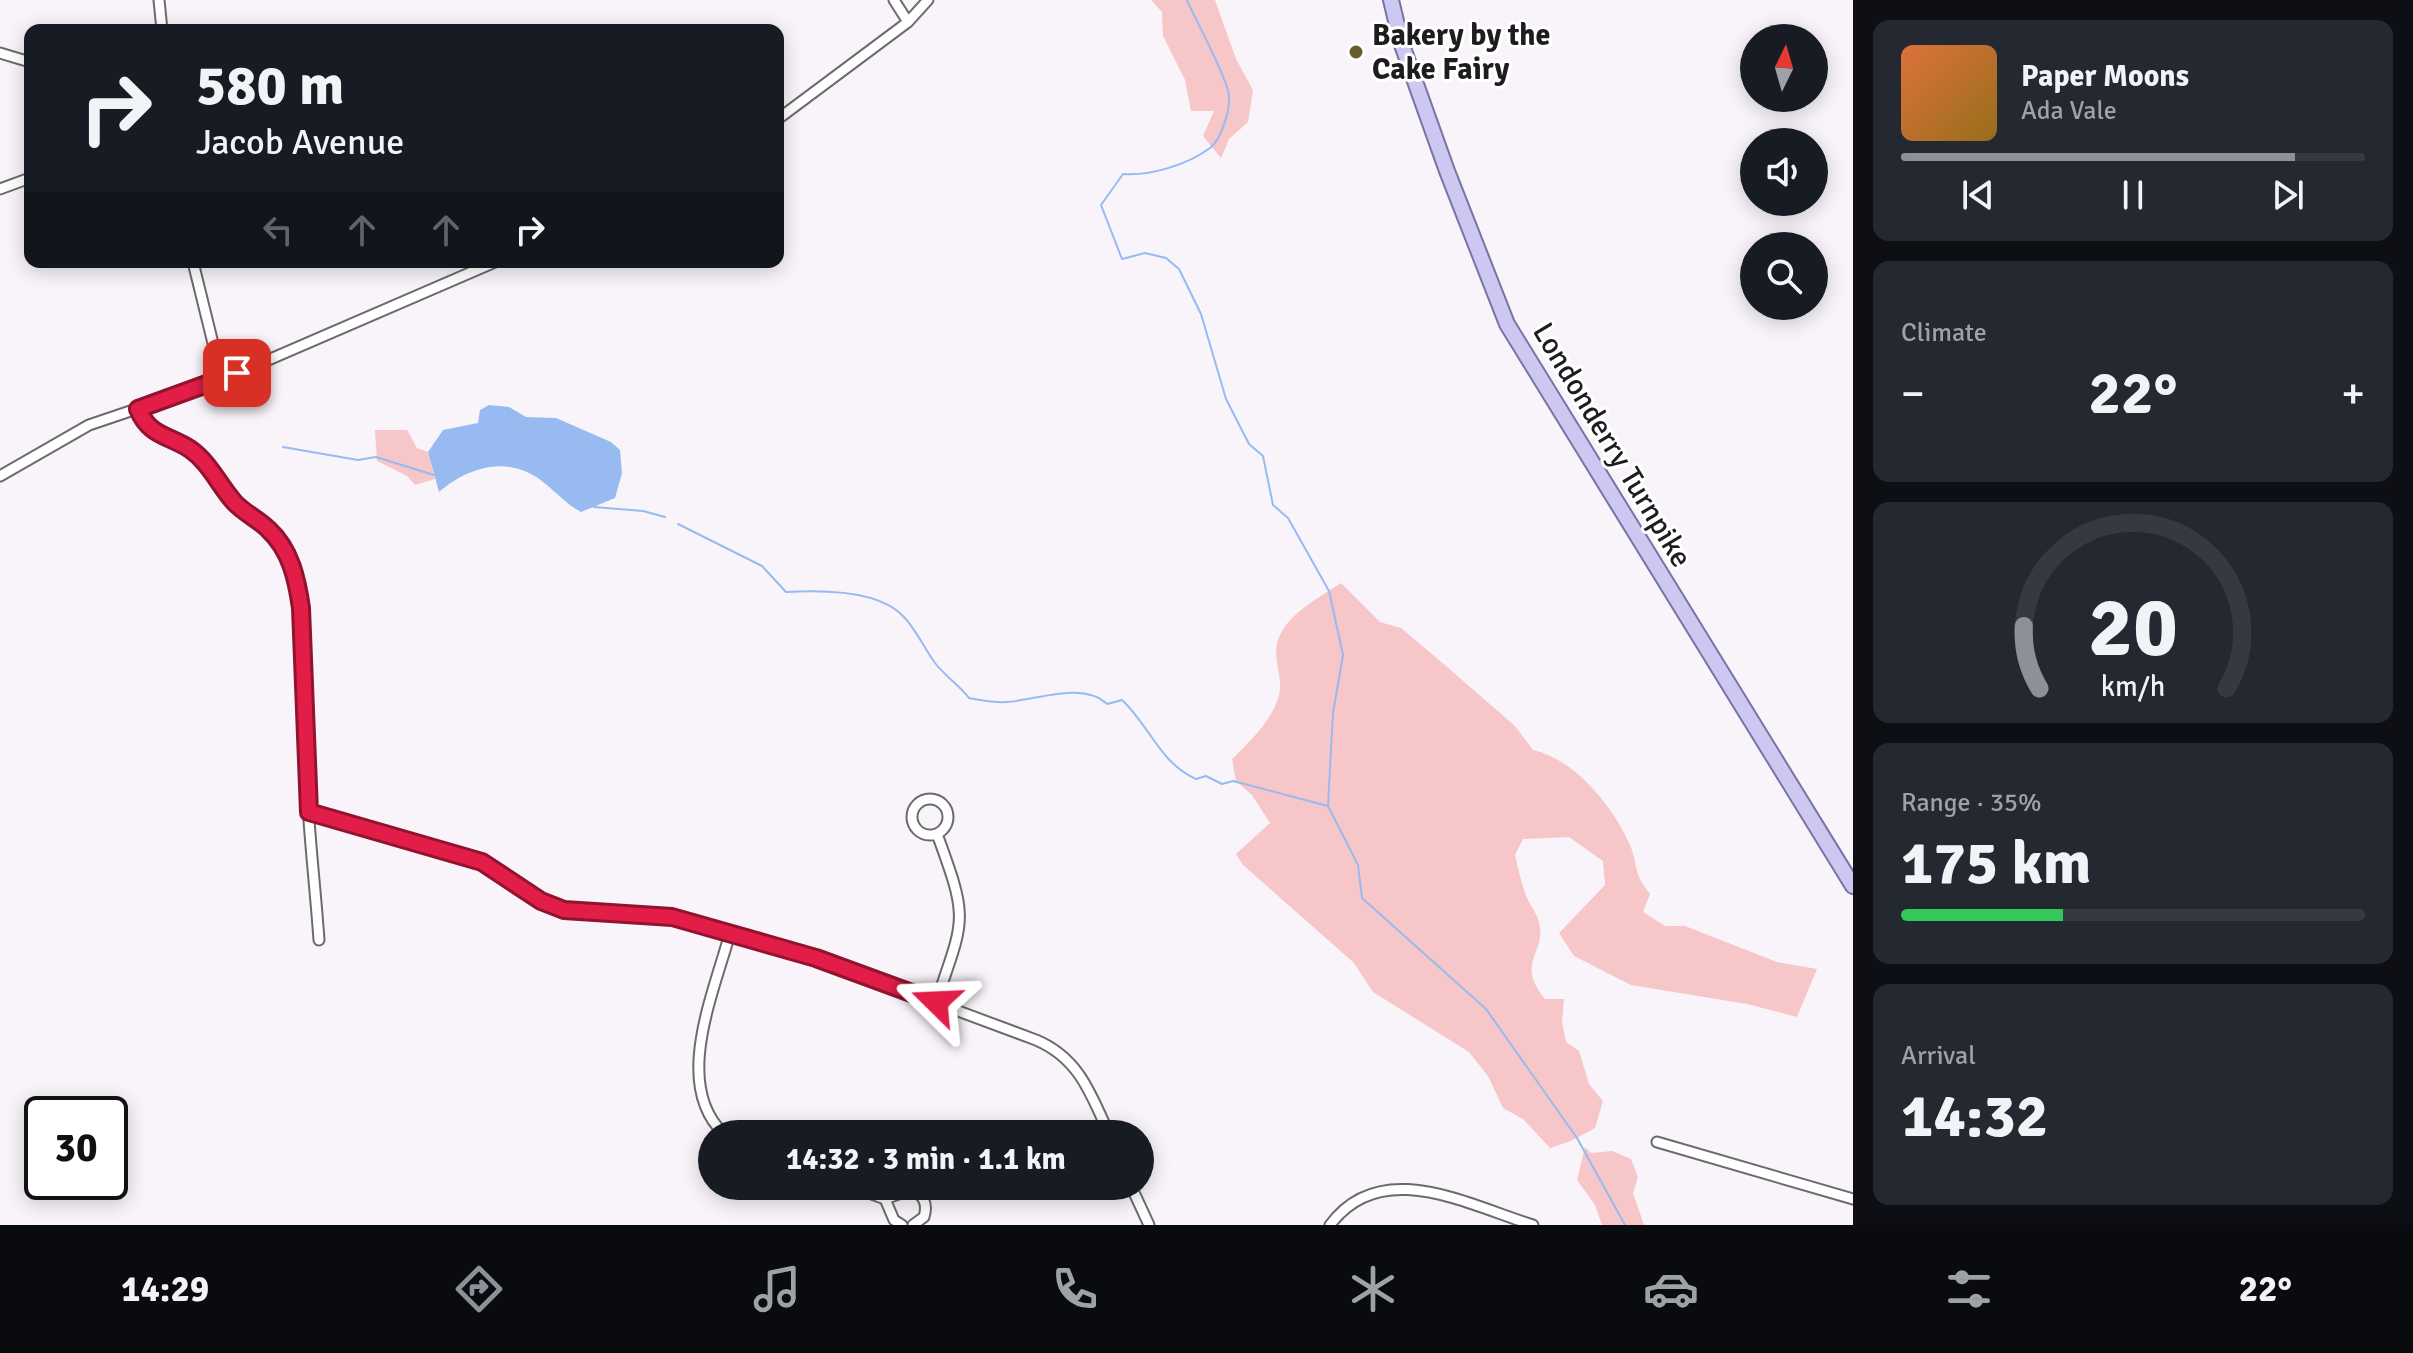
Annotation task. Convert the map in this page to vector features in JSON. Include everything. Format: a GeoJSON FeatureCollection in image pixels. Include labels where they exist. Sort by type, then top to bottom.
{"type":"FeatureCollection","features":[{"type":"Feature","properties":{"kind":"main road","name":"Londonderry Turnpike"},"geometry":{"type":"LineString","coordinates":[[1391,0],[1401,42],[1447,171],[1507,324],[1853,886]]}},
{"type":"Feature","properties":{"kind":"street"},"geometry":{"type":"LineString","coordinates":[[159,0],[161,24]]}},
{"type":"Feature","properties":{"kind":"street"},"geometry":{"type":"LineString","coordinates":[[894,0],[908,22]]}},
{"type":"Feature","properties":{"kind":"street"},"geometry":{"type":"LineString","coordinates":[[784,115],[908,22],[928,0]]}},
{"type":"Feature","properties":{"kind":"street"},"geometry":{"type":"LineString","coordinates":[[0,53],[24,60]]}},
{"type":"Feature","properties":{"kind":"street"},"geometry":{"type":"LineString","coordinates":[[0,189],[24,180]]}},
{"type":"Feature","properties":{"kind":"street"},"geometry":{"type":"LineString","coordinates":[[194,268],[222,380]]}},
{"type":"Feature","properties":{"kind":"street"},"geometry":{"type":"LineString","coordinates":[[0,476],[89,425],[222,380],[481,268]]}},
{"type":"Feature","properties":{"kind":"street"},"geometry":{"type":"LineString","coordinates":[[138,409],[144,424],[155,433],[189,448],[203,460],[235,502],[278,540],[296,575],[301,608],[309,812],[319,940]]}},
{"type":"Feature","properties":{"kind":"street"},"geometry":{"type":"LineString","coordinates":[[925,799],[937,800],[947,808],[947,826],[937,834],[920,832],[913,823],[915,806],[925,799]]}},
{"type":"Feature","properties":{"kind":"street"},"geometry":{"type":"LineString","coordinates":[[309,812],[482,862],[541,901],[564,910],[657,914],[730,933],[816,958],[1036,1040],[1062,1053],[1085,1081],[1103,1120]]}},
{"type":"Feature","properties":{"kind":"street"},"geometry":{"type":"LineString","coordinates":[[936,1002],[960,936],[962,918],[957,889],[937,834]]}},
{"type":"Feature","properties":{"kind":"street"},"geometry":{"type":"LineString","coordinates":[[713,1120],[704,1108],[697,1076],[730,933]]}},
{"type":"Feature","properties":{"kind":"street"},"geometry":{"type":"LineString","coordinates":[[1657,1142],[1853,1199]]}},
{"type":"Feature","properties":{"kind":"street"},"geometry":{"type":"LineString","coordinates":[[1330,1225],[1343,1210],[1366,1195],[1400,1187],[1427,1192],[1533,1225]]}},
{"type":"Feature","properties":{"kind":"street"},"geometry":{"type":"LineString","coordinates":[[885,1200],[894,1220],[902,1225]]}},
{"type":"Feature","properties":{"kind":"street"},"geometry":{"type":"LineString","coordinates":[[913,1225],[926,1211],[922,1200]]}},
{"type":"Feature","properties":{"kind":"street"},"geometry":{"type":"LineString","coordinates":[[1137,1200],[1149,1225]]}},
{"type":"Feature","properties":{"kind":"shaded area"},"geometry":{"type":"Polygon","coordinates":[[[1151,0],[1215,0],[1236,59],[1253,90],[1248,122],[1229,139],[1221,158],[1203,136],[1214,111],[1191,111],[1185,80],[1163,36],[1162,12],[1151,0]]]}},
{"type":"Feature","properties":{"kind":"shaded area"},"geometry":{"type":"Polygon","coordinates":[[[375,430],[407,430],[417,448],[428,452],[435,479],[415,485],[407,476],[377,461],[375,430]]]}},
{"type":"Feature","properties":{"kind":"shaded area"},"geometry":{"type":"Polygon","coordinates":[[[1341,583],[1380,622],[1401,628],[1515,726],[1533,750],[1563,763],[1602,799],[1622,828],[1640,879],[1650,894],[1643,912],[1665,926],[1685,926],[1777,962],[1817,969],[1797,1017],[1747,1004],[1631,985],[1574,956],[1559,933],[1605,885],[1603,861],[1569,837],[1523,839],[1515,855],[1525,893],[1540,927],[1533,977],[1545,999],[1564,999],[1562,1022],[1566,1042],[1579,1051],[1589,1084],[1603,1101],[1595,1128],[1550,1148],[1523,1119],[1503,1108],[1488,1076],[1469,1052],[1373,992],[1354,963],[1243,865],[1236,854],[1270,823],[1252,795],[1236,781],[1232,759],[1264,725],[1276,705],[1280,683],[1276,653],[1280,635],[1299,612],[1341,583]]]}},
{"type":"Feature","properties":{"kind":"shaded area"},"geometry":{"type":"Polygon","coordinates":[[[1585,1147],[1591,1153],[1612,1151],[1631,1159],[1638,1177],[1633,1193],[1644,1225],[1602,1225],[1595,1205],[1577,1180],[1585,1147]]]}},
{"type":"Feature","properties":{"kind":"water"},"geometry":{"type":"Polygon","coordinates":[[[489,405],[509,407],[526,417],[556,418],[611,442],[620,450],[622,473],[615,498],[581,512],[531,474],[495,466],[471,472],[439,492],[428,452],[443,430],[478,423],[480,410],[489,405]]]}},
{"type":"Feature","properties":{"kind":"waterway"},"geometry":{"type":"LineString","coordinates":[[1187,0],[1228,89],[1228,109],[1221,132],[1210,148],[1190,160],[1156,171],[1123,174],[1101,205],[1122,259],[1145,253],[1166,258],[1179,269],[1201,314],[1226,399],[1249,444],[1263,456],[1273,505],[1288,518],[1329,591],[1343,655],[1333,713],[1328,806],[1358,865],[1362,898],[1486,1009],[1577,1138],[1625,1225]]}},
{"type":"Feature","properties":{"kind":"waterway"},"geometry":{"type":"LineString","coordinates":[[283,447],[358,460],[376,457],[434,475]]}},
{"type":"Feature","properties":{"kind":"waterway"},"geometry":{"type":"LineString","coordinates":[[594,507],[643,511],[665,517]]}},
{"type":"Feature","properties":{"kind":"waterway"},"geometry":{"type":"LineString","coordinates":[[678,524],[762,566],[786,592],[848,593],[865,596],[893,608],[909,622],[939,668],[969,698],[1007,702],[1073,693],[1097,697],[1107,704],[1122,700],[1164,754],[1196,779],[1206,776],[1222,784],[1233,781],[1328,806]]}},
{"type":"Feature","properties":{"kind":"place","name":"Bakery by the Cake Fairy"},"geometry":{"type":"Point","coordinates":[1356,52]}},
{"type":"Feature","properties":{"kind":"route"},"geometry":{"type":"LineString","coordinates":[[237,373],[138,409],[144,424],[155,433],[189,448],[203,460],[235,502],[267,527],[278,540],[296,575],[301,608],[309,812],[482,862],[541,901],[564,910],[593,914],[643,912],[672,917],[816,958],[936,1002]]}}]}
